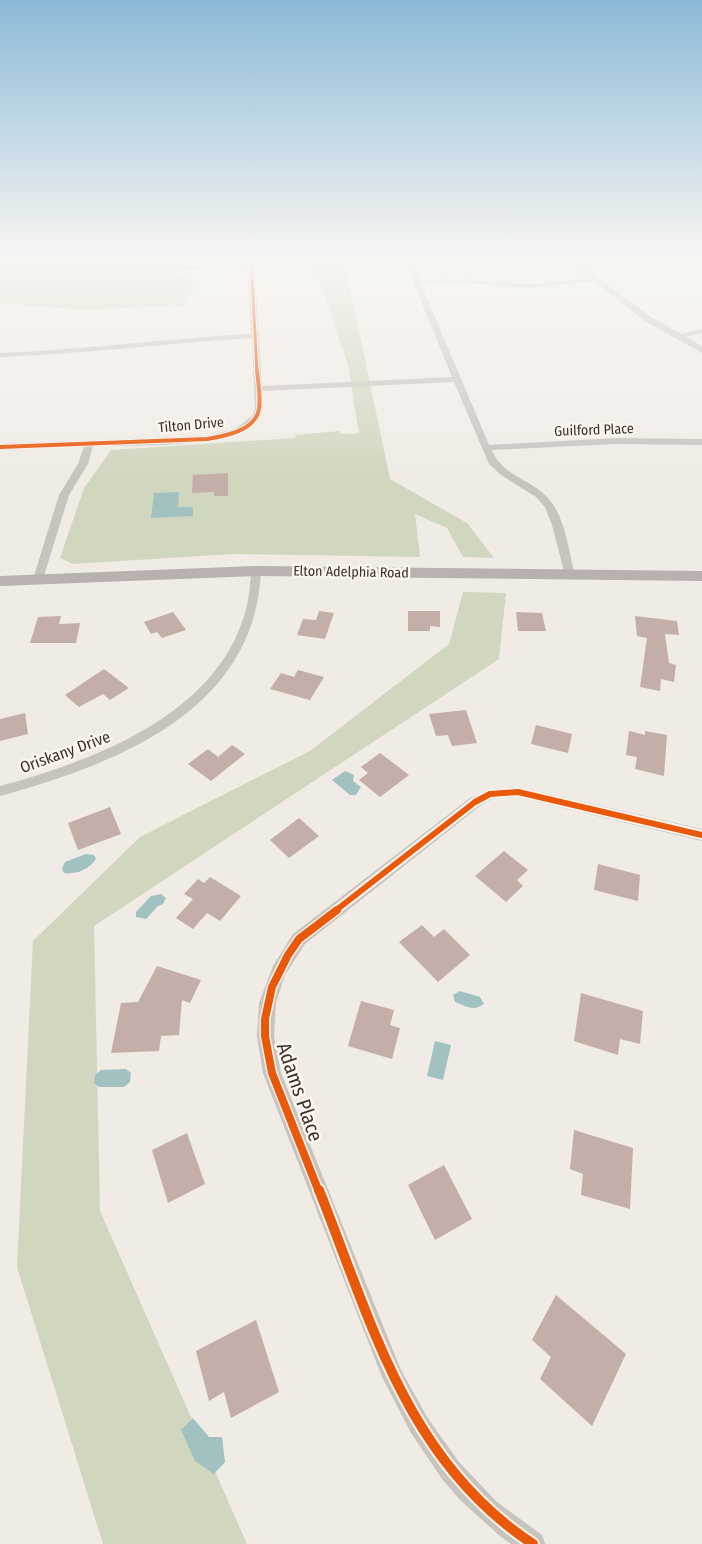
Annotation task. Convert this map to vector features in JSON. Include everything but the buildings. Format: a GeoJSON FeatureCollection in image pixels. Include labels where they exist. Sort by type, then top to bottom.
{"type":"FeatureCollection","features":[{"type":"Feature","properties":{"kind":"main road","name":"Elton Adelphia Road"},"geometry":{"type":"LineString","coordinates":[[0,581],[256,571],[702,576]]}},
{"type":"Feature","properties":{"kind":"street","name":"Tilton Drive"},"geometry":{"type":"LineString","coordinates":[[0,447],[207,439],[231,434],[244,428],[257,416],[259,409],[255,331]]}},
{"type":"Feature","properties":{"kind":"street"},"geometry":{"type":"LineString","coordinates":[[437,331],[492,462],[503,473],[538,494],[550,506],[570,575]]}},
{"type":"Feature","properties":{"kind":"street"},"geometry":{"type":"LineString","coordinates":[[669,331],[702,350]]}},
{"type":"Feature","properties":{"kind":"street"},"geometry":{"type":"LineString","coordinates":[[678,336],[702,331]]}},
{"type":"Feature","properties":{"kind":"street"},"geometry":{"type":"LineString","coordinates":[[0,355],[57,353],[180,340],[255,336]]}},
{"type":"Feature","properties":{"kind":"street"},"geometry":{"type":"LineString","coordinates":[[258,389],[458,379]]}},
{"type":"Feature","properties":{"kind":"street","name":"Guilford Place"},"geometry":{"type":"LineString","coordinates":[[486,448],[616,441],[702,442]]}},
{"type":"Feature","properties":{"kind":"street"},"geometry":{"type":"LineString","coordinates":[[38,579],[64,495],[83,464],[90,443]]}},
{"type":"Feature","properties":{"kind":"street","name":"Oriskany Drive"},"geometry":{"type":"LineString","coordinates":[[0,791],[57,776],[100,760],[142,738],[184,708],[212,681],[242,638],[252,612],[256,571]]}},
{"type":"Feature","properties":{"kind":"street","name":"Adams Place"},"geometry":{"type":"LineString","coordinates":[[532,1544],[496,1518],[449,1469],[427,1440],[398,1387],[272,1073],[264,1037],[267,998],[283,960],[299,939],[475,802],[490,794],[518,792],[702,835]]}},
{"type":"Feature","properties":{"kind":"green space"},"geometry":{"type":"Polygon","coordinates":[[[336,331],[359,331],[390,479],[467,523],[494,558],[463,557],[447,528],[415,514],[420,557],[233,554],[73,564],[60,558],[84,488],[111,450],[296,438],[295,435],[340,431],[341,434],[359,433],[348,365],[336,331]]]}},
{"type":"Feature","properties":{"kind":"green space"},"geometry":{"type":"Polygon","coordinates":[[[463,592],[506,593],[499,659],[94,926],[100,1211],[247,1544],[103,1544],[17,1267],[33,941],[140,837],[310,751],[449,644],[463,592]]]}},
{"type":"Feature","properties":{"kind":"water"},"geometry":{"type":"Polygon","coordinates":[[[179,492],[178,507],[193,507],[193,516],[151,518],[154,493],[179,492]]]}},
{"type":"Feature","properties":{"kind":"water"},"geometry":{"type":"Polygon","coordinates":[[[345,771],[354,775],[353,781],[361,787],[356,795],[350,795],[332,780],[345,771]]]}},
{"type":"Feature","properties":{"kind":"water"},"geometry":{"type":"Polygon","coordinates":[[[86,854],[94,855],[96,859],[90,866],[77,872],[64,873],[62,868],[65,862],[86,854]]]}},
{"type":"Feature","properties":{"kind":"water"},"geometry":{"type":"Polygon","coordinates":[[[161,894],[166,898],[163,904],[158,906],[146,919],[136,917],[136,912],[151,896],[161,894]]]}},
{"type":"Feature","properties":{"kind":"water"},"geometry":{"type":"Polygon","coordinates":[[[460,991],[480,997],[484,1004],[473,1008],[455,1002],[453,995],[460,991]]]}},
{"type":"Feature","properties":{"kind":"water"},"geometry":{"type":"Polygon","coordinates":[[[435,1041],[451,1045],[443,1080],[427,1076],[435,1041]]]}},
{"type":"Feature","properties":{"kind":"water"},"geometry":{"type":"Polygon","coordinates":[[[126,1069],[131,1073],[130,1082],[124,1087],[99,1087],[94,1083],[95,1075],[101,1070],[126,1069]]]}},
{"type":"Feature","properties":{"kind":"water"},"geometry":{"type":"Polygon","coordinates":[[[193,1418],[209,1437],[222,1437],[225,1462],[214,1474],[195,1461],[181,1430],[193,1418]]]}},
{"type":"Feature","properties":{"kind":"cycle path"},"geometry":{"type":"LineString","coordinates":[[0,447],[207,439],[238,431],[251,423],[259,409],[255,331]]}},
{"type":"Feature","properties":{"kind":"cycle path"},"geometry":{"type":"LineString","coordinates":[[533,1544],[488,1511],[450,1471],[419,1425],[393,1377],[272,1073],[265,1036],[268,1003],[279,971],[299,939],[475,802],[490,794],[518,792],[702,835]]}}]}
